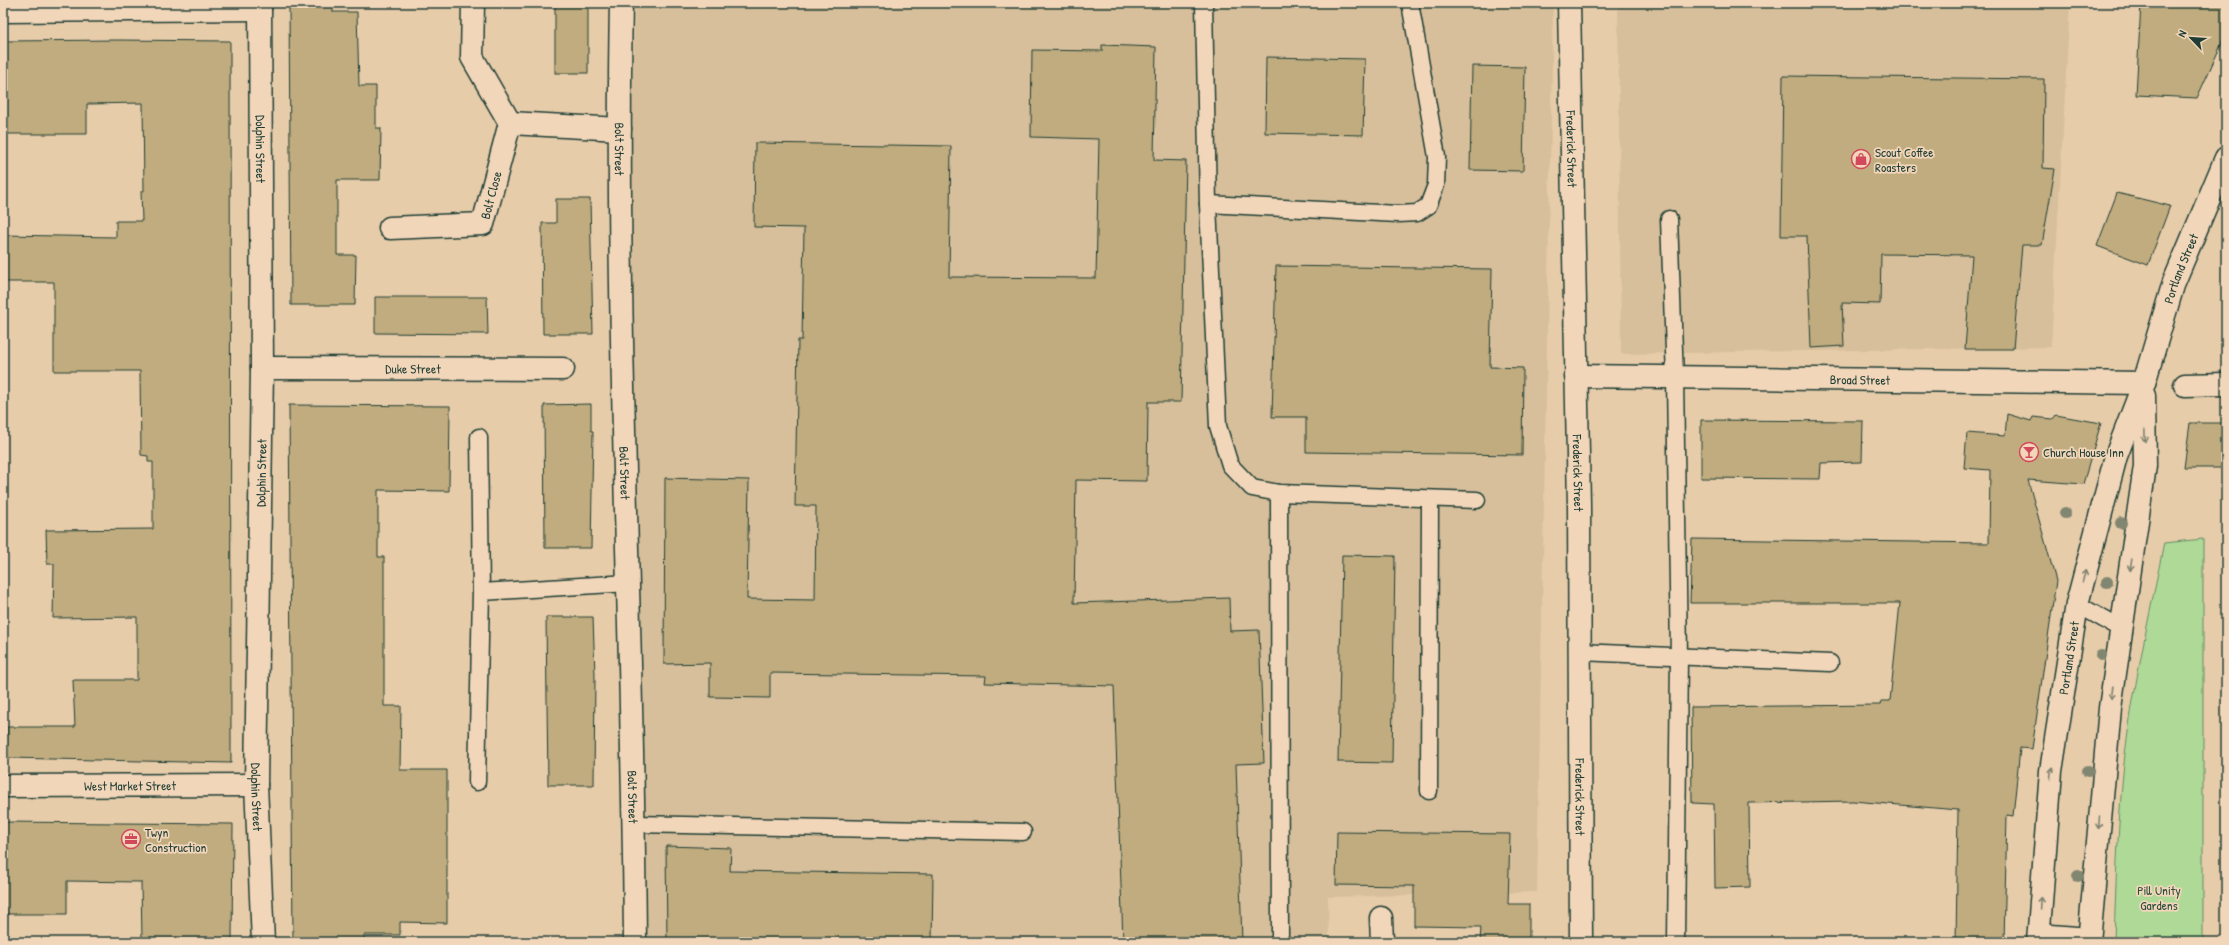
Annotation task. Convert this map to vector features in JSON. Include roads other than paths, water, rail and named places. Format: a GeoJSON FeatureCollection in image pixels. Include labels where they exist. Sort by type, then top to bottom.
{"type":"FeatureCollection","features":[{"type":"Feature","properties":{"kind":"street"},"geometry":{"type":"LineString","coordinates":[[473,3],[472,57],[510,123],[620,129]]}},
{"type":"Feature","properties":{"kind":"street","name":"Bolt Street"},"geometry":{"type":"LineString","coordinates":[[621,3],[620,129],[622,369],[629,582],[635,942]]}},
{"type":"Feature","properties":{"kind":"street","name":"Frederick Street"},"geometry":{"type":"LineString","coordinates":[[1569,3],[1580,506],[1581,942]]}},
{"type":"Feature","properties":{"kind":"street"},"geometry":{"type":"LineString","coordinates":[[3,11],[260,6]]}},
{"type":"Feature","properties":{"kind":"street","name":"Dolphin Street"},"geometry":{"type":"LineString","coordinates":[[260,6],[262,368],[256,785],[263,942]]}},
{"type":"Feature","properties":{"kind":"street","name":"Bolt Close"},"geometry":{"type":"LineString","coordinates":[[390,228],[483,224],[510,123]]}},
{"type":"Feature","properties":{"kind":"street","name":"Portland Street"},"geometry":{"type":"LineString","coordinates":[[2038,937],[2051,771],[2077,604],[2116,456],[2144,383],[2174,282],[2226,158]]}},
{"type":"Feature","properties":{"kind":"street","name":"Duke Street"},"geometry":{"type":"LineString","coordinates":[[262,368],[563,369]]}},
{"type":"Feature","properties":{"kind":"street","name":"Broad Street"},"geometry":{"type":"LineString","coordinates":[[1576,376],[2144,383]]}},
{"type":"Feature","properties":{"kind":"street","name":"Portland Street"},"geometry":{"type":"LineString","coordinates":[[2089,939],[2110,708],[2145,466],[2144,383]]}},
{"type":"Feature","properties":{"kind":"street"},"geometry":{"type":"LineString","coordinates":[[2185,385],[2226,384]]}},
{"type":"Feature","properties":{"kind":"street","name":"West Market Street"},"geometry":{"type":"LineString","coordinates":[[3,786],[256,785]]}},
{"type":"Feature","properties":{"kind":"street"},"geometry":{"type":"LineString","coordinates":[[1381,918],[1382,942]]}},
{"type":"Feature","properties":{"kind":"lane"},"geometry":{"type":"LineString","coordinates":[[1204,3],[1208,204],[1218,426],[1230,465],[1252,488],[1280,493],[1477,500]]}},
{"type":"Feature","properties":{"kind":"lane"},"geometry":{"type":"LineString","coordinates":[[1208,204],[1398,214],[1417,213],[1428,206],[1436,185],[1437,157],[1410,3]]}},
{"type":"Feature","properties":{"kind":"lane"},"geometry":{"type":"LineString","coordinates":[[1669,219],[1675,377],[1679,657],[1676,942]]}},
{"type":"Feature","properties":{"kind":"lane"},"geometry":{"type":"LineString","coordinates":[[477,782],[482,592],[479,437]]}},
{"type":"Feature","properties":{"kind":"lane"},"geometry":{"type":"LineString","coordinates":[[1280,493],[1280,942]]}},
{"type":"Feature","properties":{"kind":"lane"},"geometry":{"type":"LineString","coordinates":[[1428,791],[1430,499]]}},
{"type":"Feature","properties":{"kind":"lane"},"geometry":{"type":"LineString","coordinates":[[482,592],[629,582]]}},
{"type":"Feature","properties":{"kind":"lane"},"geometry":{"type":"LineString","coordinates":[[2077,604],[2121,629]]}},
{"type":"Feature","properties":{"kind":"lane"},"geometry":{"type":"LineString","coordinates":[[1580,652],[1830,663]]}},
{"type":"Feature","properties":{"kind":"lane"},"geometry":{"type":"LineString","coordinates":[[634,824],[1023,832]]}},
{"type":"Feature","properties":{"kind":"lane"},"geometry":{"type":"LineString","coordinates":[[2038,937],[2089,939]]}},
{"type":"Feature","properties":{"kind":"place","name":"Scout Coffee Roasters"},"geometry":{"type":"Point","coordinates":[1861,159]}},
{"type":"Feature","properties":{"kind":"place","name":"Church House Inn"},"geometry":{"type":"Point","coordinates":[2029,452]}},
{"type":"Feature","properties":{"kind":"place","name":"Twyn Construction"},"geometry":{"type":"Point","coordinates":[131,839]}},
{"type":"Feature","properties":{"kind":"park label","name":"Pill Unity Gardens"},"geometry":{"type":"Point","coordinates":[2159,898]}}]}
